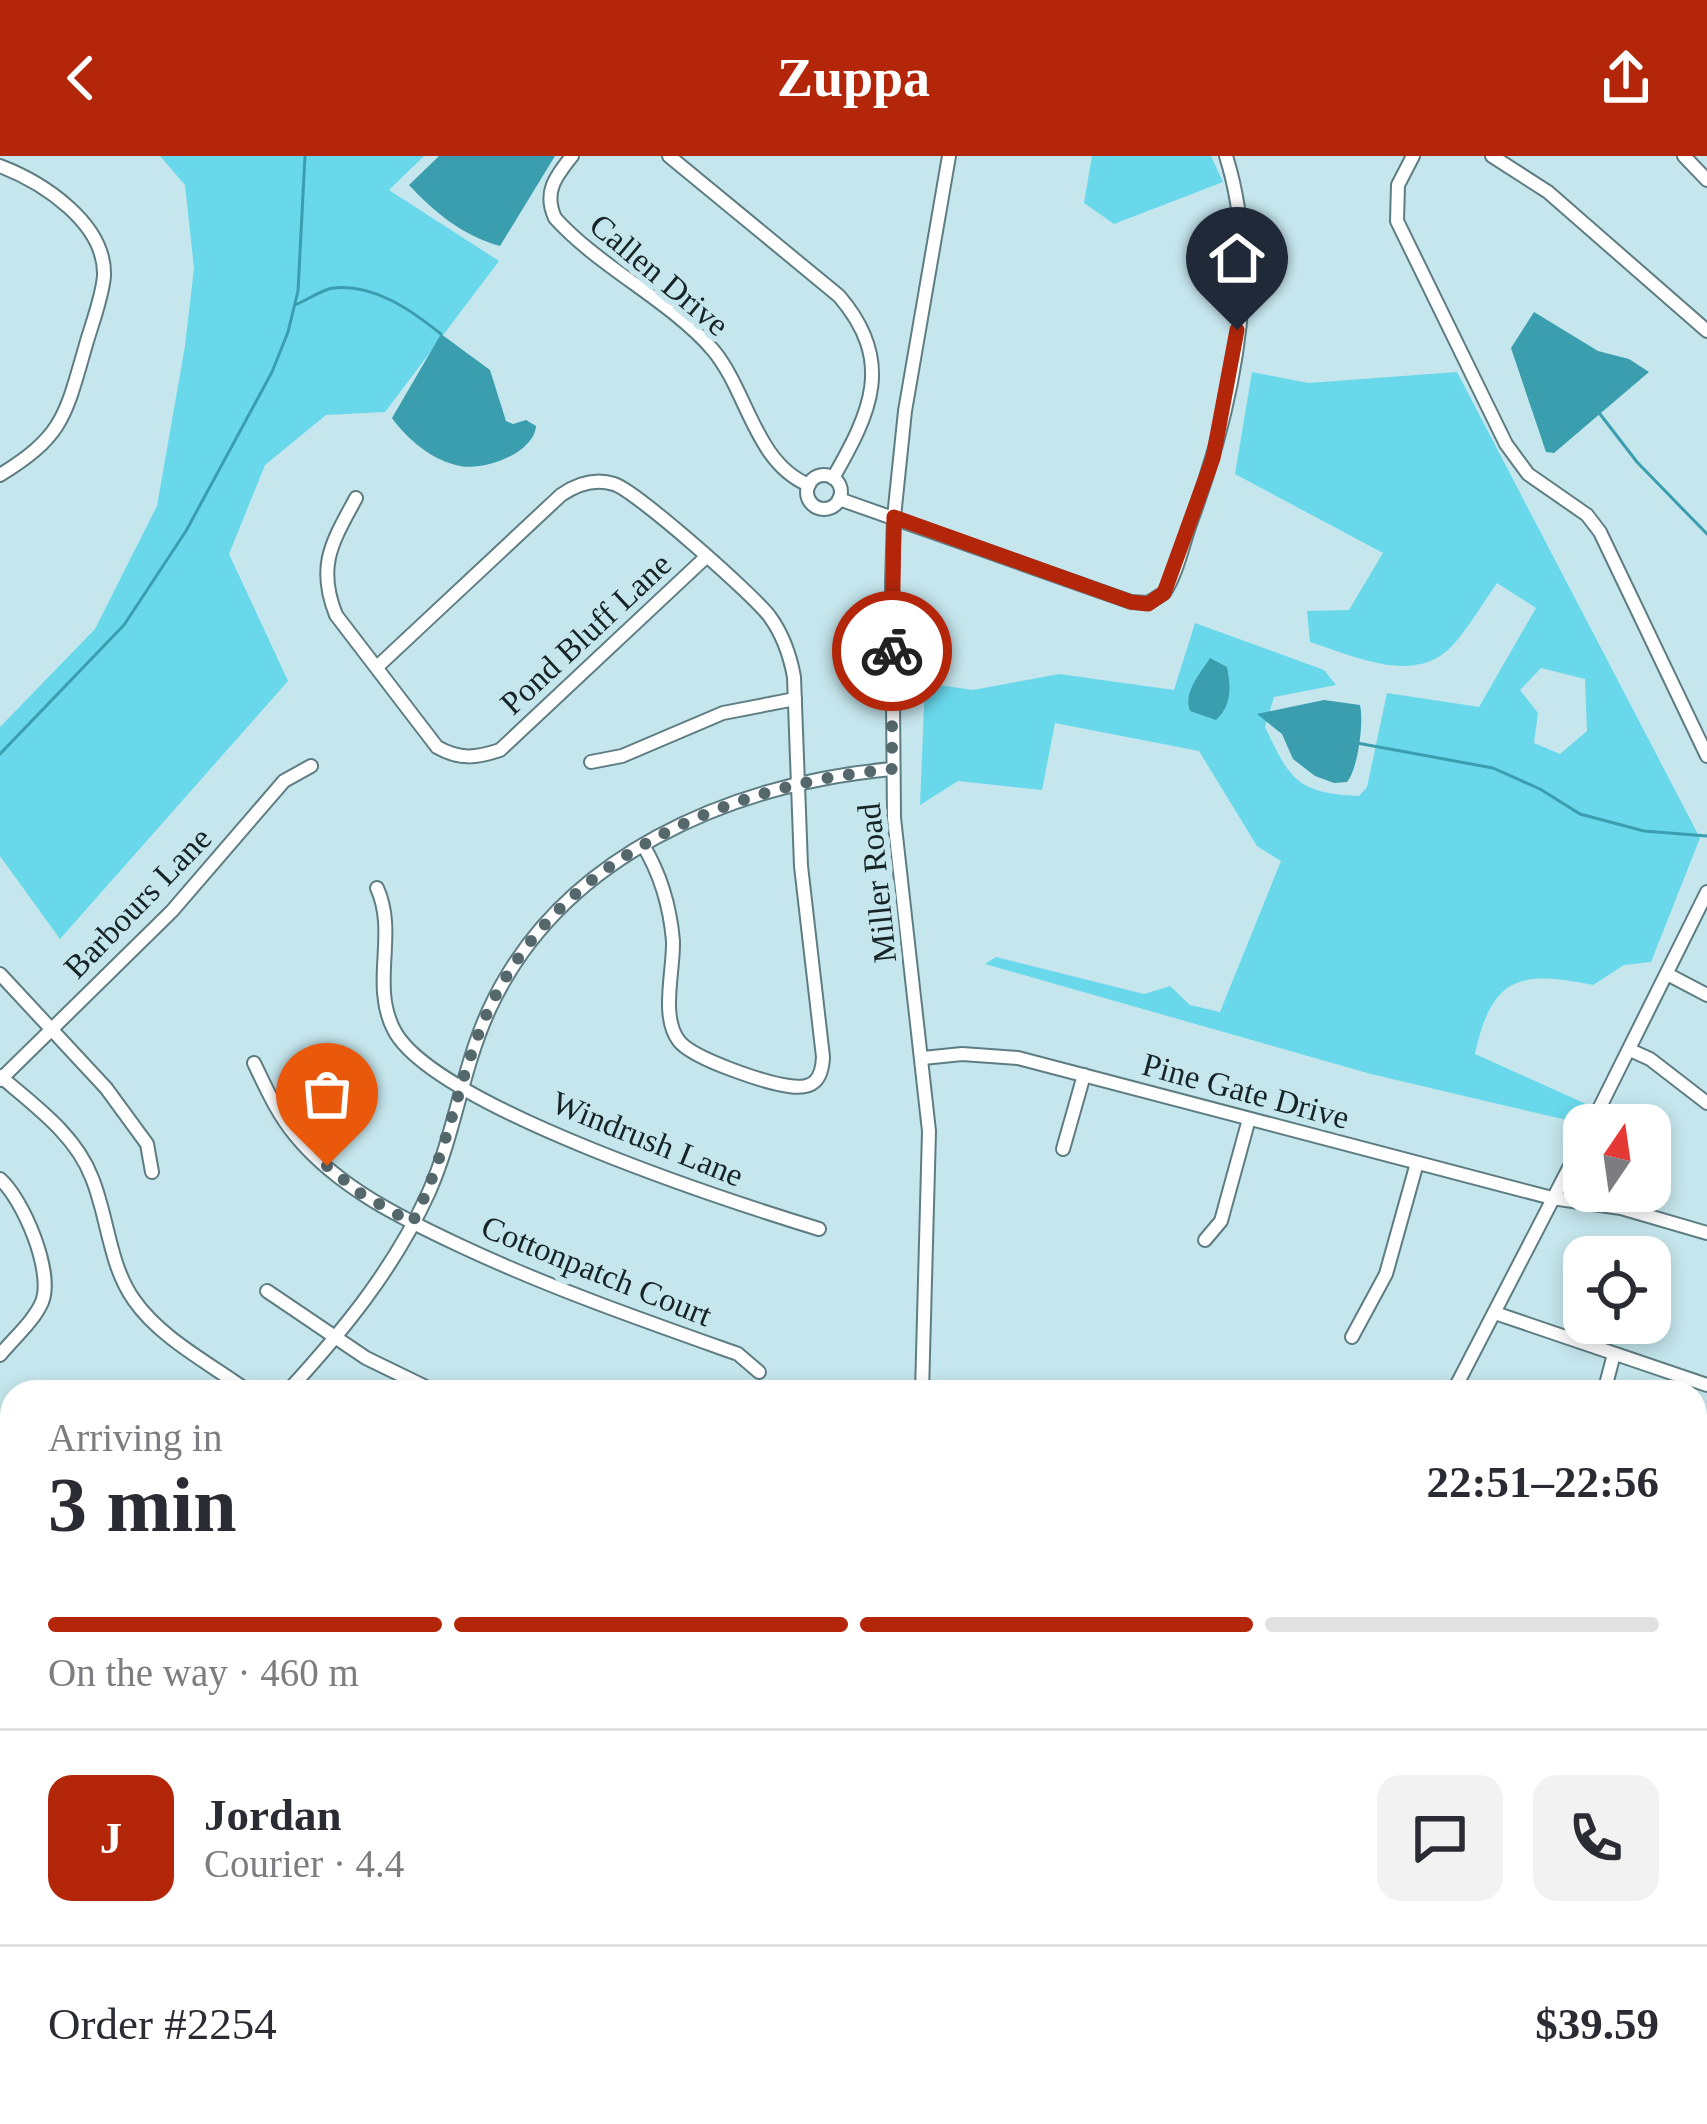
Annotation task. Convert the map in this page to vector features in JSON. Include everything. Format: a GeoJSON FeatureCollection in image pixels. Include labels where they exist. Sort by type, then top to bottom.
{"type":"FeatureCollection","features":[{"type":"Feature","properties":{"kind":"street","name":"Callen Drive"},"geometry":{"type":"LineString","coordinates":[[572,156],[552,183],[549,200],[555,218],[715,352],[774,458],[809,485]]}},
{"type":"Feature","properties":{"kind":"street"},"geometry":{"type":"LineString","coordinates":[[669,156],[839,296],[858,320],[871,351],[872,391],[863,425],[833,478]]}},
{"type":"Feature","properties":{"kind":"street","name":"Miller Road"},"geometry":{"type":"LineString","coordinates":[[922,1380],[929,1163],[923,1058],[900,886],[892,769],[894,517],[905,411],[949,156]]}},
{"type":"Feature","properties":{"kind":"street"},"geometry":{"type":"LineString","coordinates":[[839,499],[1131,602],[1148,604],[1164,593],[1213,458],[1244,284],[1239,206],[1226,156]]}},
{"type":"Feature","properties":{"kind":"street"},"geometry":{"type":"LineString","coordinates":[[1413,156],[1398,185],[1397,221],[1506,445],[1528,474],[1588,515],[1600,532],[1707,756]]}},
{"type":"Feature","properties":{"kind":"street"},"geometry":{"type":"LineString","coordinates":[[1492,156],[1548,192],[1707,331]]}},
{"type":"Feature","properties":{"kind":"street"},"geometry":{"type":"LineString","coordinates":[[1684,156],[1707,180]]}},
{"type":"Feature","properties":{"kind":"street"},"geometry":{"type":"LineString","coordinates":[[0,166],[39,184],[75,215],[97,246],[104,280],[63,419],[35,452],[0,475]]}},
{"type":"Feature","properties":{"kind":"street"},"geometry":{"type":"LineString","coordinates":[[817,477],[833,478],[840,488],[839,499],[832,507],[817,507],[809,500],[809,485],[817,477]]}},
{"type":"Feature","properties":{"kind":"street"},"geometry":{"type":"LineString","coordinates":[[377,667],[561,495],[584,483],[602,481],[628,491],[758,601],[789,652],[795,699],[796,783],[823,1057],[817,1082],[807,1087],[782,1085],[704,1057],[680,1043],[670,1007],[673,946],[667,900],[644,845]]}},
{"type":"Feature","properties":{"kind":"street","name":"Pond Bluff Lane"},"geometry":{"type":"LineString","coordinates":[[356,498],[329,553],[326,584],[337,615],[437,747],[455,757],[477,758],[500,750],[706,557]]}},
{"type":"Feature","properties":{"kind":"street"},"geometry":{"type":"LineString","coordinates":[[591,762],[622,756],[724,713],[795,699]]}},
{"type":"Feature","properties":{"kind":"street","name":"Barbours Lane"},"geometry":{"type":"LineString","coordinates":[[1,1078],[172,911],[284,781],[311,766]]}},
{"type":"Feature","properties":{"kind":"street"},"geometry":{"type":"LineString","coordinates":[[297,1380],[374,1289],[412,1223],[442,1159],[489,1009],[536,932],[579,889],[644,845],[734,800],[796,783],[892,769]]}},
{"type":"Feature","properties":{"kind":"street","name":"Windrush Lane"},"geometry":{"type":"LineString","coordinates":[[377,888],[387,919],[382,994],[403,1046],[418,1061],[461,1088],[677,1185],[819,1229]]}},
{"type":"Feature","properties":{"kind":"street"},"geometry":{"type":"LineString","coordinates":[[1603,1104],[1707,892]]}},
{"type":"Feature","properties":{"kind":"street"},"geometry":{"type":"LineString","coordinates":[[0,974],[106,1088],[147,1144],[152,1172]]}},
{"type":"Feature","properties":{"kind":"street"},"geometry":{"type":"LineString","coordinates":[[1669,975],[1707,995]]}},
{"type":"Feature","properties":{"kind":"street"},"geometry":{"type":"LineString","coordinates":[[1630,1050],[1651,1059],[1707,1103]]}},
{"type":"Feature","properties":{"kind":"street","name":"Pine Gate Drive"},"geometry":{"type":"LineString","coordinates":[[923,1058],[1000,1056],[1552,1198],[1637,1211],[1707,1233]]}},
{"type":"Feature","properties":{"kind":"street","name":"Cottonpatch Court"},"geometry":{"type":"LineString","coordinates":[[254,1063],[296,1136],[360,1193],[412,1223],[555,1290],[739,1354],[759,1372]]}},
{"type":"Feature","properties":{"kind":"street"},"geometry":{"type":"LineString","coordinates":[[1063,1149],[1084,1075]]}},
{"type":"Feature","properties":{"kind":"street"},"geometry":{"type":"LineString","coordinates":[[1,1078],[52,1122],[81,1155],[97,1190],[119,1271],[136,1303],[159,1327],[232,1380]]}},
{"type":"Feature","properties":{"kind":"street"},"geometry":{"type":"LineString","coordinates":[[1205,1240],[1222,1221],[1249,1119]]}},
{"type":"Feature","properties":{"kind":"street"},"geometry":{"type":"LineString","coordinates":[[1352,1337],[1387,1274],[1418,1163]]}},
{"type":"Feature","properties":{"kind":"street"},"geometry":{"type":"LineString","coordinates":[[1460,1380],[1563,1178]]}},
{"type":"Feature","properties":{"kind":"street"},"geometry":{"type":"LineString","coordinates":[[0,1179],[24,1210],[44,1277],[43,1300],[0,1355]]}},
{"type":"Feature","properties":{"kind":"street"},"geometry":{"type":"LineString","coordinates":[[267,1291],[334,1338],[413,1380]]}},
{"type":"Feature","properties":{"kind":"street"},"geometry":{"type":"LineString","coordinates":[[1495,1313],[1692,1380]]}},
{"type":"Feature","properties":{"kind":"street"},"geometry":{"type":"LineString","coordinates":[[1607,1380],[1614,1354]]}},
{"type":"Feature","properties":{"kind":"shaded area"},"geometry":{"type":"Polygon","coordinates":[[[160,156],[424,156],[389,190],[499,261],[385,412],[326,415],[265,465],[229,554],[288,681],[60,939],[0,856],[0,727],[95,629],[157,506],[194,268],[185,185],[160,156]]]}},
{"type":"Feature","properties":{"kind":"shaded area"},"geometry":{"type":"Polygon","coordinates":[[[439,156],[555,156],[500,246],[450,222],[409,185],[439,156]]]}},
{"type":"Feature","properties":{"kind":"shaded area"},"geometry":{"type":"Polygon","coordinates":[[[1092,156],[1211,156],[1223,182],[1114,224],[1084,203],[1092,156]]]}},
{"type":"Feature","properties":{"kind":"shaded area"},"geometry":{"type":"Polygon","coordinates":[[[1534,312],[1598,351],[1629,359],[1649,372],[1554,453],[1546,452],[1511,348],[1534,312]]]}},
{"type":"Feature","properties":{"kind":"shaded area"},"geometry":{"type":"Polygon","coordinates":[[[441,334],[490,370],[506,421],[526,420],[536,426],[518,452],[482,466],[460,466],[422,448],[392,418],[441,334]]]}},
{"type":"Feature","properties":{"kind":"shaded area"},"geometry":{"type":"Polygon","coordinates":[[[1252,372],[1308,383],[1457,372],[1700,838],[1651,962],[1624,965],[1593,985],[1547,979],[1514,984],[1491,1008],[1475,1054],[1586,1104],[1563,1104],[1563,1119],[1371,1074],[985,964],[996,957],[1144,994],[1170,986],[1190,1005],[1220,1012],[1281,861],[1257,846],[1199,751],[1055,723],[1042,790],[958,781],[920,805],[925,683],[973,690],[1059,674],[1174,690],[1195,623],[1324,670],[1336,685],[1274,697],[1265,727],[1298,780],[1322,791],[1359,796],[1367,787],[1387,693],[1479,707],[1536,608],[1497,583],[1453,645],[1421,664],[1383,664],[1310,642],[1307,611],[1349,610],[1383,553],[1235,474],[1252,372]],[[1541,668],[1520,690],[1538,713],[1534,743],[1560,754],[1587,731],[1585,679],[1541,668]]]}},
{"type":"Feature","properties":{"kind":"shaded area"},"geometry":{"type":"Polygon","coordinates":[[[1210,658],[1227,667],[1229,682],[1228,702],[1216,720],[1190,711],[1188,704],[1194,683],[1210,658]]]}},
{"type":"Feature","properties":{"kind":"shaded area"},"geometry":{"type":"Polygon","coordinates":[[[1324,700],[1360,705],[1359,745],[1347,782],[1315,776],[1293,759],[1282,734],[1257,714],[1324,700]]]}},
{"type":"Feature","properties":{"kind":"waterway"},"geometry":{"type":"LineString","coordinates":[[0,754],[124,625],[186,531],[272,372],[298,291],[305,156]]}},
{"type":"Feature","properties":{"kind":"waterway"},"geometry":{"type":"LineString","coordinates":[[297,304],[333,288],[363,290],[405,308],[441,334]]}},
{"type":"Feature","properties":{"kind":"waterway"},"geometry":{"type":"LineString","coordinates":[[1600,414],[1637,462],[1707,534]]}},
{"type":"Feature","properties":{"kind":"waterway"},"geometry":{"type":"LineString","coordinates":[[1357,743],[1493,768],[1580,814],[1644,831],[1707,836]]}},
{"type":"Feature","properties":{"kind":"way so far"},"geometry":{"type":"LineString","coordinates":[[327,1166],[360,1193],[412,1223],[442,1159],[473,1048],[489,1009],[536,932],[579,889],[692,818],[734,800],[796,783],[892,769],[892,651]]}},
{"type":"Feature","properties":{"kind":"route"},"geometry":{"type":"LineString","coordinates":[[892,651],[894,517],[1131,602],[1148,604],[1164,593],[1213,458],[1237,330]]}}]}
